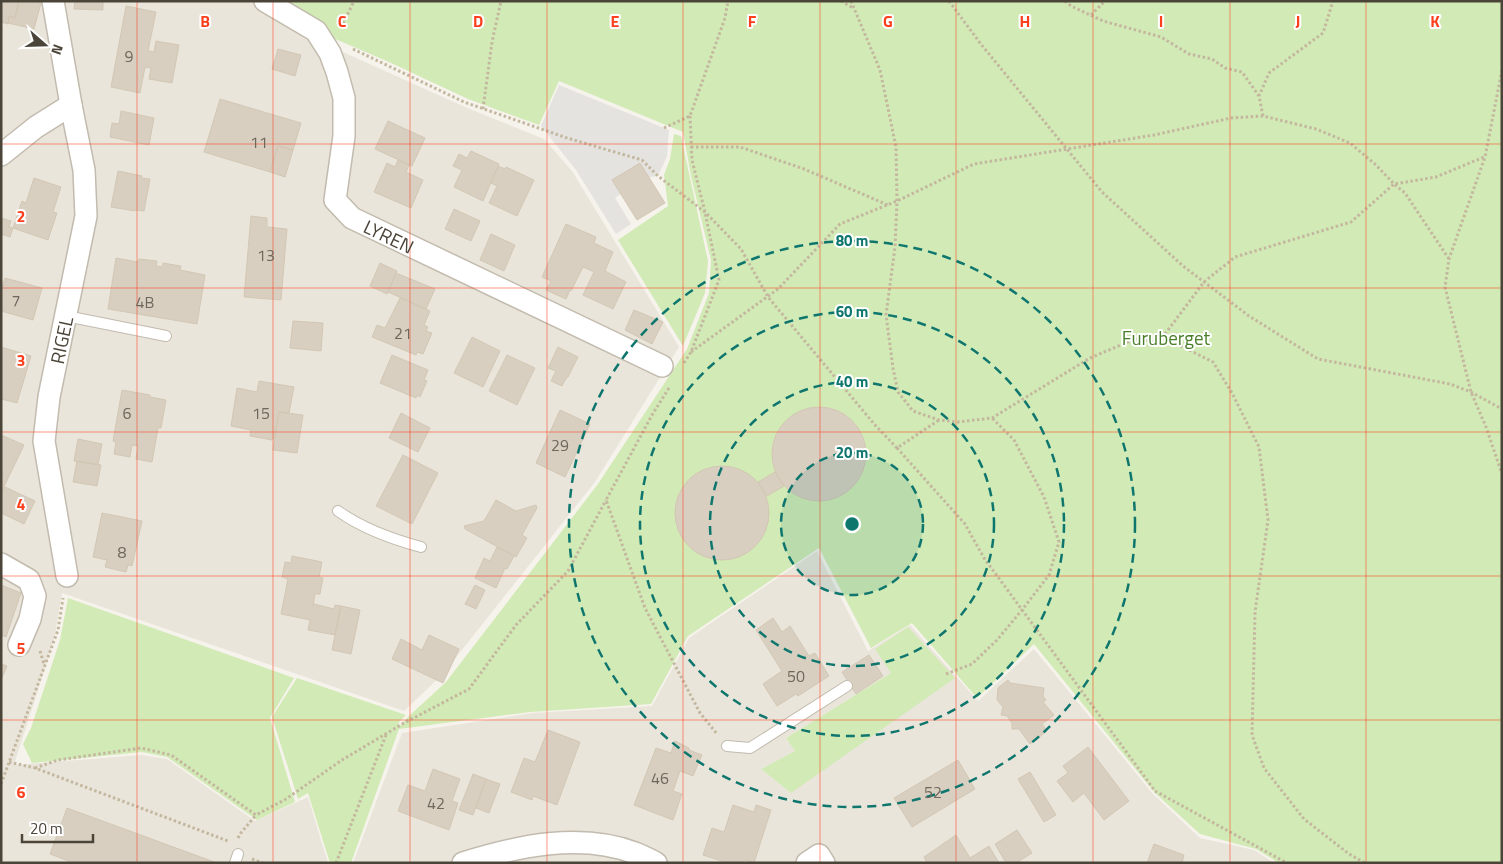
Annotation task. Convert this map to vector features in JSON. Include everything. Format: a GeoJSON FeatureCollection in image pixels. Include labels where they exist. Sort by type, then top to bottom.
{"type":"FeatureCollection","features":[{"type":"Feature","properties":{"kind":"street","name":"RIGEL"},"geometry":{"type":"LineString","coordinates":[[54,1],[84,170],[86,216],[48,397],[44,441],[67,576]]}},
{"type":"Feature","properties":{"kind":"street","name":"LYREN"},"geometry":{"type":"LineString","coordinates":[[265,1],[326,36],[344,98],[344,136],[335,200],[352,218],[672,366]]}},
{"type":"Feature","properties":{"kind":"street"},"geometry":{"type":"LineString","coordinates":[[1,155],[36,127],[71,105]]}},
{"type":"Feature","properties":{"kind":"street"},"geometry":{"type":"LineString","coordinates":[[1,564],[29,580],[35,596],[33,610],[19,645]]}},
{"type":"Feature","properties":{"kind":"street"},"geometry":{"type":"LineString","coordinates":[[463,863],[520,848],[570,843],[618,848],[635,853],[656,863]]}},
{"type":"Feature","properties":{"kind":"street"},"geometry":{"type":"LineString","coordinates":[[807,863],[819,855],[824,863]]}},
{"type":"Feature","properties":{"kind":"lane"},"geometry":{"type":"LineString","coordinates":[[66,316],[166,336]]}},
{"type":"Feature","properties":{"kind":"lane"},"geometry":{"type":"LineString","coordinates":[[338,511],[350,520],[372,531],[421,547]]}},
{"type":"Feature","properties":{"kind":"lane"},"geometry":{"type":"LineString","coordinates":[[727,746],[750,748],[846,686]]}},
{"type":"Feature","properties":{"kind":"path"},"geometry":{"type":"LineString","coordinates":[[326,36],[354,1]]}},
{"type":"Feature","properties":{"kind":"path"},"geometry":{"type":"LineString","coordinates":[[483,109],[492,42],[501,1]]}},
{"type":"Feature","properties":{"kind":"path"},"geometry":{"type":"LineString","coordinates":[[690,352],[719,280],[692,160],[690,116],[725,18],[728,1]]}},
{"type":"Feature","properties":{"kind":"path"},"geometry":{"type":"LineString","coordinates":[[841,1],[855,9]]}},
{"type":"Feature","properties":{"kind":"path"},"geometry":{"type":"LineString","coordinates":[[851,1],[880,70],[896,147],[897,201],[886,315],[898,392],[913,411],[939,420],[958,422],[992,418],[1090,358],[1135,340],[1177,344],[1213,362],[1232,393],[1259,447],[1268,520],[1255,612],[1252,735],[1264,768],[1304,819],[1365,863]]}},
{"type":"Feature","properties":{"kind":"path"},"geometry":{"type":"LineString","coordinates":[[949,1],[1102,192],[1183,266],[1249,316],[1318,359],[1450,384],[1471,392],[1502,409]]}},
{"type":"Feature","properties":{"kind":"path"},"geometry":{"type":"LineString","coordinates":[[1065,1],[1071,6],[1103,21],[1161,37],[1189,54],[1212,58],[1225,68],[1242,72],[1259,96],[1263,116]]}},
{"type":"Feature","properties":{"kind":"path"},"geometry":{"type":"LineString","coordinates":[[1091,15],[1105,1]]}},
{"type":"Feature","properties":{"kind":"path"},"geometry":{"type":"LineString","coordinates":[[1259,96],[1269,73],[1323,33],[1333,1]]}},
{"type":"Feature","properties":{"kind":"path"},"geometry":{"type":"LineString","coordinates":[[352,49],[464,102],[567,138],[642,160],[658,176],[705,212],[741,249],[768,297],[875,425],[965,524],[984,558],[1155,791],[1287,863]]}},
{"type":"Feature","properties":{"kind":"path"},"geometry":{"type":"LineString","coordinates":[[1502,70],[1485,157],[1449,259],[1445,287],[1471,392],[1486,427],[1502,474]]}},
{"type":"Feature","properties":{"kind":"path"},"geometry":{"type":"LineString","coordinates":[[664,128],[690,116]]}},
{"type":"Feature","properties":{"kind":"path"},"geometry":{"type":"LineString","coordinates":[[672,366],[778,289],[840,224],[897,201],[974,164],[1154,136],[1231,118],[1263,116],[1316,129],[1350,143],[1405,193],[1449,259]]}},
{"type":"Feature","properties":{"kind":"path"},"geometry":{"type":"LineString","coordinates":[[691,147],[740,147],[804,169],[888,205]]}},
{"type":"Feature","properties":{"kind":"path"},"geometry":{"type":"LineString","coordinates":[[1159,342],[1204,282],[1235,257],[1351,222],[1394,184],[1436,177],[1485,157]]}},
{"type":"Feature","properties":{"kind":"path"},"geometry":{"type":"LineString","coordinates":[[236,854],[240,834],[256,815],[286,800],[342,760],[469,689],[516,624],[568,572],[652,415],[669,387]]}},
{"type":"Feature","properties":{"kind":"path"},"geometry":{"type":"LineString","coordinates":[[946,674],[972,664],[997,640],[1049,575],[1060,542],[1044,497],[1014,440],[992,418]]}},
{"type":"Feature","properties":{"kind":"path"},"geometry":{"type":"LineString","coordinates":[[897,448],[939,420]]}},
{"type":"Feature","properties":{"kind":"path"},"geometry":{"type":"LineString","coordinates":[[606,500],[645,608],[700,713],[727,746]]}},
{"type":"Feature","properties":{"kind":"path"},"geometry":{"type":"LineString","coordinates":[[1,784],[58,630],[67,576]]}},
{"type":"Feature","properties":{"kind":"path"},"geometry":{"type":"LineString","coordinates":[[336,863],[386,734]]}},
{"type":"Feature","properties":{"kind":"path"},"geometry":{"type":"LineString","coordinates":[[35,768],[58,760],[141,748],[170,755],[256,815]]}},
{"type":"Feature","properties":{"kind":"path"},"geometry":{"type":"LineString","coordinates":[[9,762],[35,768],[145,811],[208,833]]}},
{"type":"Feature","properties":{"kind":"shaded area"},"geometry":{"type":"Polygon","coordinates":[[[1,1],[254,1],[305,35],[465,107],[544,139],[572,171],[679,347],[595,482],[442,675],[404,711],[62,593],[54,640],[14,765],[141,755],[167,759],[255,821],[308,797],[328,863],[1,863],[1,1]]]}},
{"type":"Feature","properties":{"kind":"shaded area"},"geometry":{"type":"Polygon","coordinates":[[[559,85],[669,130],[667,156],[658,176],[643,178],[615,198],[631,224],[616,234],[576,170],[541,126],[559,85]]]}},
{"type":"Feature","properties":{"kind":"shaded area"},"geometry":{"type":"Polygon","coordinates":[[[817,551],[868,651],[910,625],[978,701],[1034,649],[1153,794],[1200,838],[1254,850],[1274,863],[353,863],[402,733],[533,713],[652,706],[689,638],[817,551]],[[891,673],[786,738],[795,751],[761,769],[791,793],[891,673]]]}},
{"type":"Feature","properties":{"kind":"green space","name":"Furuberget"},"geometry":{"type":"Polygon","coordinates":[[[273,1],[1502,1],[1502,863],[1279,863],[1256,849],[1200,834],[1155,793],[1034,644],[977,698],[912,623],[871,648],[819,548],[688,636],[651,704],[530,712],[399,729],[351,863],[330,863],[308,793],[298,799],[272,717],[297,678],[406,715],[399,722],[399,727],[446,682],[598,484],[687,349],[709,293],[711,260],[691,176],[683,132],[559,81],[539,125],[468,99],[319,32],[273,1]]]}},
{"type":"Feature","properties":{"kind":"green space"},"geometry":{"type":"Polygon","coordinates":[[[674,134],[681,136],[708,261],[705,293],[683,346],[618,240],[668,206],[664,175],[670,159],[674,134]]]}},
{"type":"Feature","properties":{"kind":"green space"},"geometry":{"type":"Polygon","coordinates":[[[68,598],[294,678],[270,718],[295,802],[257,820],[167,757],[142,752],[32,763],[23,744],[31,728],[60,640],[68,598]]]}},
{"type":"Feature","properties":{"kind":"green space"},"geometry":{"type":"Polygon","coordinates":[[[908,627],[955,678],[791,793],[761,769],[795,751],[786,738],[891,673],[875,649],[908,627]]]}},
{"type":"Feature","properties":{"kind":"building"},"geometry":{"type":"Polygon","coordinates":[[[1,1],[19,1],[15,18],[9,16],[8,24],[1,22],[1,1]]]}},
{"type":"Feature","properties":{"kind":"building"},"geometry":{"type":"Polygon","coordinates":[[[19,1],[41,3],[34,29],[8,23],[9,16],[15,18],[19,1]]]}},
{"type":"Feature","properties":{"kind":"building"},"geometry":{"type":"Polygon","coordinates":[[[75,1],[103,1],[103,10],[74,9],[75,1]]]}},
{"type":"Feature","properties":{"kind":"building"},"geometry":{"type":"Polygon","coordinates":[[[126,6],[156,12],[148,51],[154,52],[156,41],[179,45],[172,83],[149,79],[151,68],[145,67],[140,93],[111,87],[126,6]]]}},
{"type":"Feature","properties":{"kind":"building"},"geometry":{"type":"Polygon","coordinates":[[[278,49],[301,55],[295,76],[272,69],[278,49]]]}},
{"type":"Feature","properties":{"kind":"building"},"geometry":{"type":"Polygon","coordinates":[[[220,99],[301,123],[293,150],[278,146],[270,172],[204,152],[220,99]]]}},
{"type":"Feature","properties":{"kind":"building"},"geometry":{"type":"Polygon","coordinates":[[[121,111],[154,118],[149,145],[110,137],[112,123],[119,124],[121,111]]]}},
{"type":"Feature","properties":{"kind":"building"},"geometry":{"type":"Polygon","coordinates":[[[388,121],[425,138],[412,166],[375,149],[388,121]]]}},
{"type":"Feature","properties":{"kind":"building"},"geometry":{"type":"Polygon","coordinates":[[[278,146],[293,150],[285,177],[270,172],[278,146]]]}},
{"type":"Feature","properties":{"kind":"building"},"geometry":{"type":"Polygon","coordinates":[[[471,151],[499,164],[483,201],[454,187],[462,170],[453,166],[459,154],[467,158],[471,151]]]}},
{"type":"Feature","properties":{"kind":"building"},"geometry":{"type":"Polygon","coordinates":[[[398,160],[409,165],[406,172],[423,180],[411,208],[374,192],[387,163],[395,167],[398,160]]]}},
{"type":"Feature","properties":{"kind":"building"},"geometry":{"type":"Polygon","coordinates":[[[640,163],[665,203],[637,220],[612,180],[640,163]]]}},
{"type":"Feature","properties":{"kind":"building"},"geometry":{"type":"Polygon","coordinates":[[[498,166],[505,169],[506,167],[534,180],[517,216],[489,203],[497,186],[491,183],[498,166]]]}},
{"type":"Feature","properties":{"kind":"building"},"geometry":{"type":"Polygon","coordinates":[[[118,171],[150,179],[144,211],[111,207],[118,171]]]}},
{"type":"Feature","properties":{"kind":"building"},"geometry":{"type":"Polygon","coordinates":[[[34,178],[61,187],[53,212],[57,213],[48,240],[13,228],[22,201],[26,203],[34,178]]]}},
{"type":"Feature","properties":{"kind":"building"},"geometry":{"type":"Polygon","coordinates":[[[454,209],[480,221],[471,241],[445,229],[454,209]]]}},
{"type":"Feature","properties":{"kind":"building"},"geometry":{"type":"Polygon","coordinates":[[[251,216],[267,218],[267,227],[287,229],[281,300],[244,297],[251,216]]]}},
{"type":"Feature","properties":{"kind":"building"},"geometry":{"type":"Polygon","coordinates":[[[1,218],[11,221],[9,227],[13,228],[10,237],[1,234],[1,218]]]}},
{"type":"Feature","properties":{"kind":"building"},"geometry":{"type":"Polygon","coordinates":[[[566,224],[596,237],[594,243],[613,252],[605,271],[626,282],[613,309],[583,295],[594,272],[583,267],[566,299],[546,290],[551,281],[542,277],[566,224]]]}},
{"type":"Feature","properties":{"kind":"building"},"geometry":{"type":"Polygon","coordinates":[[[491,234],[515,245],[504,271],[480,260],[491,234]]]}},
{"type":"Feature","properties":{"kind":"building"},"geometry":{"type":"Polygon","coordinates":[[[116,258],[138,262],[139,259],[157,261],[156,266],[162,267],[163,263],[181,266],[180,270],[205,275],[197,324],[108,309],[116,258]]]}},
{"type":"Feature","properties":{"kind":"building"},"geometry":{"type":"Polygon","coordinates":[[[380,263],[397,271],[387,294],[370,286],[380,263]]]}},
{"type":"Feature","properties":{"kind":"building"},"geometry":{"type":"Polygon","coordinates":[[[396,273],[435,289],[426,309],[388,292],[396,273]]]}},
{"type":"Feature","properties":{"kind":"building"},"geometry":{"type":"Polygon","coordinates":[[[5,278],[42,288],[33,320],[1,311],[1,292],[5,278]]]}},
{"type":"Feature","properties":{"kind":"building"},"geometry":{"type":"Polygon","coordinates":[[[400,298],[430,311],[424,325],[428,327],[426,331],[432,333],[423,354],[417,352],[416,355],[372,337],[377,325],[385,328],[400,298]]]}},
{"type":"Feature","properties":{"kind":"building"},"geometry":{"type":"Polygon","coordinates":[[[634,310],[663,322],[652,344],[625,330],[634,310]]]}},
{"type":"Feature","properties":{"kind":"building"},"geometry":{"type":"Polygon","coordinates":[[[293,321],[323,323],[321,351],[290,348],[293,321]]]}},
{"type":"Feature","properties":{"kind":"building"},"geometry":{"type":"Polygon","coordinates":[[[472,337],[500,351],[483,387],[454,373],[472,337]]]}},
{"type":"Feature","properties":{"kind":"building"},"geometry":{"type":"Polygon","coordinates":[[[1,347],[31,356],[17,403],[1,399],[1,347]]]}},
{"type":"Feature","properties":{"kind":"building"},"geometry":{"type":"Polygon","coordinates":[[[558,347],[578,357],[562,386],[551,381],[556,371],[548,368],[558,347]]]}},
{"type":"Feature","properties":{"kind":"building"},"geometry":{"type":"Polygon","coordinates":[[[392,355],[428,370],[424,380],[427,381],[420,397],[417,395],[416,398],[380,383],[392,355]]]}},
{"type":"Feature","properties":{"kind":"building"},"geometry":{"type":"Polygon","coordinates":[[[507,355],[535,368],[517,405],[489,391],[507,355]]]}},
{"type":"Feature","properties":{"kind":"building"},"geometry":{"type":"Polygon","coordinates":[[[259,381],[294,387],[289,413],[279,412],[274,439],[272,438],[272,440],[250,436],[251,430],[231,426],[237,388],[257,392],[259,381]]]}},
{"type":"Feature","properties":{"kind":"building"},"geometry":{"type":"Polygon","coordinates":[[[122,390],[166,400],[161,428],[158,428],[152,462],[136,459],[138,446],[132,445],[130,457],[114,454],[116,442],[113,441],[122,390]]]}},
{"type":"Feature","properties":{"kind":"building"},"geometry":{"type":"Polygon","coordinates":[[[819,407],[837,411],[852,421],[862,436],[866,454],[862,472],[852,487],[837,497],[819,501],[801,497],[786,487],[776,472],[772,454],[776,436],[786,421],[801,411],[819,407]]]}},
{"type":"Feature","properties":{"kind":"building"},"geometry":{"type":"Polygon","coordinates":[[[560,410],[590,424],[565,477],[536,463],[560,410]]]}},
{"type":"Feature","properties":{"kind":"building"},"geometry":{"type":"Polygon","coordinates":[[[279,412],[303,415],[297,453],[273,450],[279,412]]]}},
{"type":"Feature","properties":{"kind":"building"},"geometry":{"type":"Polygon","coordinates":[[[401,413],[430,428],[418,452],[389,438],[401,413]]]}},
{"type":"Feature","properties":{"kind":"building"},"geometry":{"type":"Polygon","coordinates":[[[1,435],[24,445],[1,493],[1,435]]]}},
{"type":"Feature","properties":{"kind":"building"},"geometry":{"type":"Polygon","coordinates":[[[78,439],[102,444],[98,465],[74,461],[78,439]]]}},
{"type":"Feature","properties":{"kind":"building"},"geometry":{"type":"Polygon","coordinates":[[[403,455],[438,473],[412,524],[376,506],[403,455]]]}},
{"type":"Feature","properties":{"kind":"building"},"geometry":{"type":"Polygon","coordinates":[[[77,461],[101,465],[97,486],[73,482],[77,461]]]}},
{"type":"Feature","properties":{"kind":"building"},"geometry":{"type":"Polygon","coordinates":[[[722,466],[740,470],[755,480],[765,495],[769,513],[765,531],[755,546],[740,556],[722,560],[704,556],[689,546],[679,531],[675,513],[679,495],[689,480],[704,470],[722,466]]]}},
{"type":"Feature","properties":{"kind":"building"},"geometry":{"type":"Polygon","coordinates":[[[775,472],[784,486],[767,496],[758,482],[775,472]]]}},
{"type":"Feature","properties":{"kind":"building"},"geometry":{"type":"Polygon","coordinates":[[[5,487],[35,501],[24,524],[1,513],[1,496],[5,487]]]}},
{"type":"Feature","properties":{"kind":"building"},"geometry":{"type":"Polygon","coordinates":[[[496,500],[516,511],[536,505],[537,508],[522,535],[527,538],[516,557],[465,529],[464,526],[484,521],[496,500]]]}},
{"type":"Feature","properties":{"kind":"building"},"geometry":{"type":"Polygon","coordinates":[[[102,513],[142,521],[132,566],[128,565],[126,572],[105,567],[107,560],[93,557],[102,513]]]}},
{"type":"Feature","properties":{"kind":"building"},"geometry":{"type":"Polygon","coordinates":[[[497,547],[514,556],[507,569],[505,568],[496,588],[475,578],[484,558],[490,561],[497,547]]]}},
{"type":"Feature","properties":{"kind":"building"},"geometry":{"type":"Polygon","coordinates":[[[292,556],[322,562],[319,577],[323,578],[320,594],[315,594],[313,606],[314,604],[334,609],[335,605],[341,606],[335,635],[308,630],[310,620],[281,614],[288,579],[282,577],[285,562],[291,563],[292,556]]]}},
{"type":"Feature","properties":{"kind":"building"},"geometry":{"type":"Polygon","coordinates":[[[1,585],[21,593],[6,637],[1,635],[1,585]]]}},
{"type":"Feature","properties":{"kind":"building"},"geometry":{"type":"Polygon","coordinates":[[[475,585],[485,590],[476,609],[465,604],[475,585]]]}},
{"type":"Feature","properties":{"kind":"building"},"geometry":{"type":"Polygon","coordinates":[[[341,606],[360,610],[351,654],[332,650],[341,606]]]}},
{"type":"Feature","properties":{"kind":"building"},"geometry":{"type":"Polygon","coordinates":[[[773,618],[782,632],[790,626],[809,656],[815,653],[829,676],[798,696],[796,694],[777,706],[763,684],[782,671],[756,630],[773,618]]]}},
{"type":"Feature","properties":{"kind":"building"},"geometry":{"type":"Polygon","coordinates":[[[429,635],[459,649],[443,683],[392,659],[401,639],[422,650],[429,635]]]}},
{"type":"Feature","properties":{"kind":"building"},"geometry":{"type":"Polygon","coordinates":[[[869,655],[883,676],[856,694],[842,672],[869,655]]]}},
{"type":"Feature","properties":{"kind":"building"},"geometry":{"type":"Polygon","coordinates":[[[1,664],[7,666],[1,680],[1,664]]]}},
{"type":"Feature","properties":{"kind":"building"},"geometry":{"type":"Polygon","coordinates":[[[1008,680],[1010,683],[1044,688],[1043,696],[1046,700],[1043,702],[1054,715],[1042,724],[1047,731],[1030,744],[1019,729],[1012,729],[1012,723],[1007,716],[1001,715],[1003,707],[997,700],[998,688],[1008,680]]]}},
{"type":"Feature","properties":{"kind":"building"},"geometry":{"type":"Polygon","coordinates":[[[548,730],[580,742],[557,805],[533,796],[532,800],[511,792],[524,758],[535,762],[548,730]]]}},
{"type":"Feature","properties":{"kind":"building"},"geometry":{"type":"Polygon","coordinates":[[[675,741],[689,748],[689,750],[702,755],[693,776],[680,771],[673,791],[682,794],[673,820],[634,805],[656,748],[671,753],[675,741]]]}},
{"type":"Feature","properties":{"kind":"building"},"geometry":{"type":"Polygon","coordinates":[[[1088,747],[1129,801],[1104,820],[1084,793],[1073,802],[1057,781],[1068,773],[1063,766],[1088,747]]]}},
{"type":"Feature","properties":{"kind":"building"},"geometry":{"type":"Polygon","coordinates":[[[958,760],[975,789],[912,827],[894,798],[958,760]]]}},
{"type":"Feature","properties":{"kind":"building"},"geometry":{"type":"Polygon","coordinates":[[[433,769],[460,779],[452,801],[458,803],[449,830],[398,811],[408,785],[425,791],[433,769]]]}},
{"type":"Feature","properties":{"kind":"building"},"geometry":{"type":"Polygon","coordinates":[[[1030,772],[1056,815],[1044,822],[1018,779],[1030,772]]]}},
{"type":"Feature","properties":{"kind":"building"},"geometry":{"type":"Polygon","coordinates":[[[473,774],[486,779],[473,815],[459,810],[473,774]]]}},
{"type":"Feature","properties":{"kind":"building"},"geometry":{"type":"Polygon","coordinates":[[[486,779],[500,784],[489,813],[476,808],[486,779]]]}},
{"type":"Feature","properties":{"kind":"building"},"geometry":{"type":"Polygon","coordinates":[[[733,805],[754,812],[756,805],[771,810],[754,863],[744,860],[743,863],[728,863],[703,855],[712,828],[724,832],[733,805]]]}},
{"type":"Feature","properties":{"kind":"building"},"geometry":{"type":"Polygon","coordinates":[[[67,808],[217,863],[74,863],[50,854],[67,808]]]}},
{"type":"Feature","properties":{"kind":"building"},"geometry":{"type":"Polygon","coordinates":[[[1017,830],[1032,853],[1016,863],[1006,863],[995,844],[1017,830]]]}},
{"type":"Feature","properties":{"kind":"building"},"geometry":{"type":"Polygon","coordinates":[[[956,835],[970,858],[989,846],[999,863],[927,863],[924,857],[956,835]]]}},
{"type":"Feature","properties":{"kind":"building"},"geometry":{"type":"Polygon","coordinates":[[[1154,844],[1184,855],[1182,863],[1147,863],[1154,844]]]}}]}
